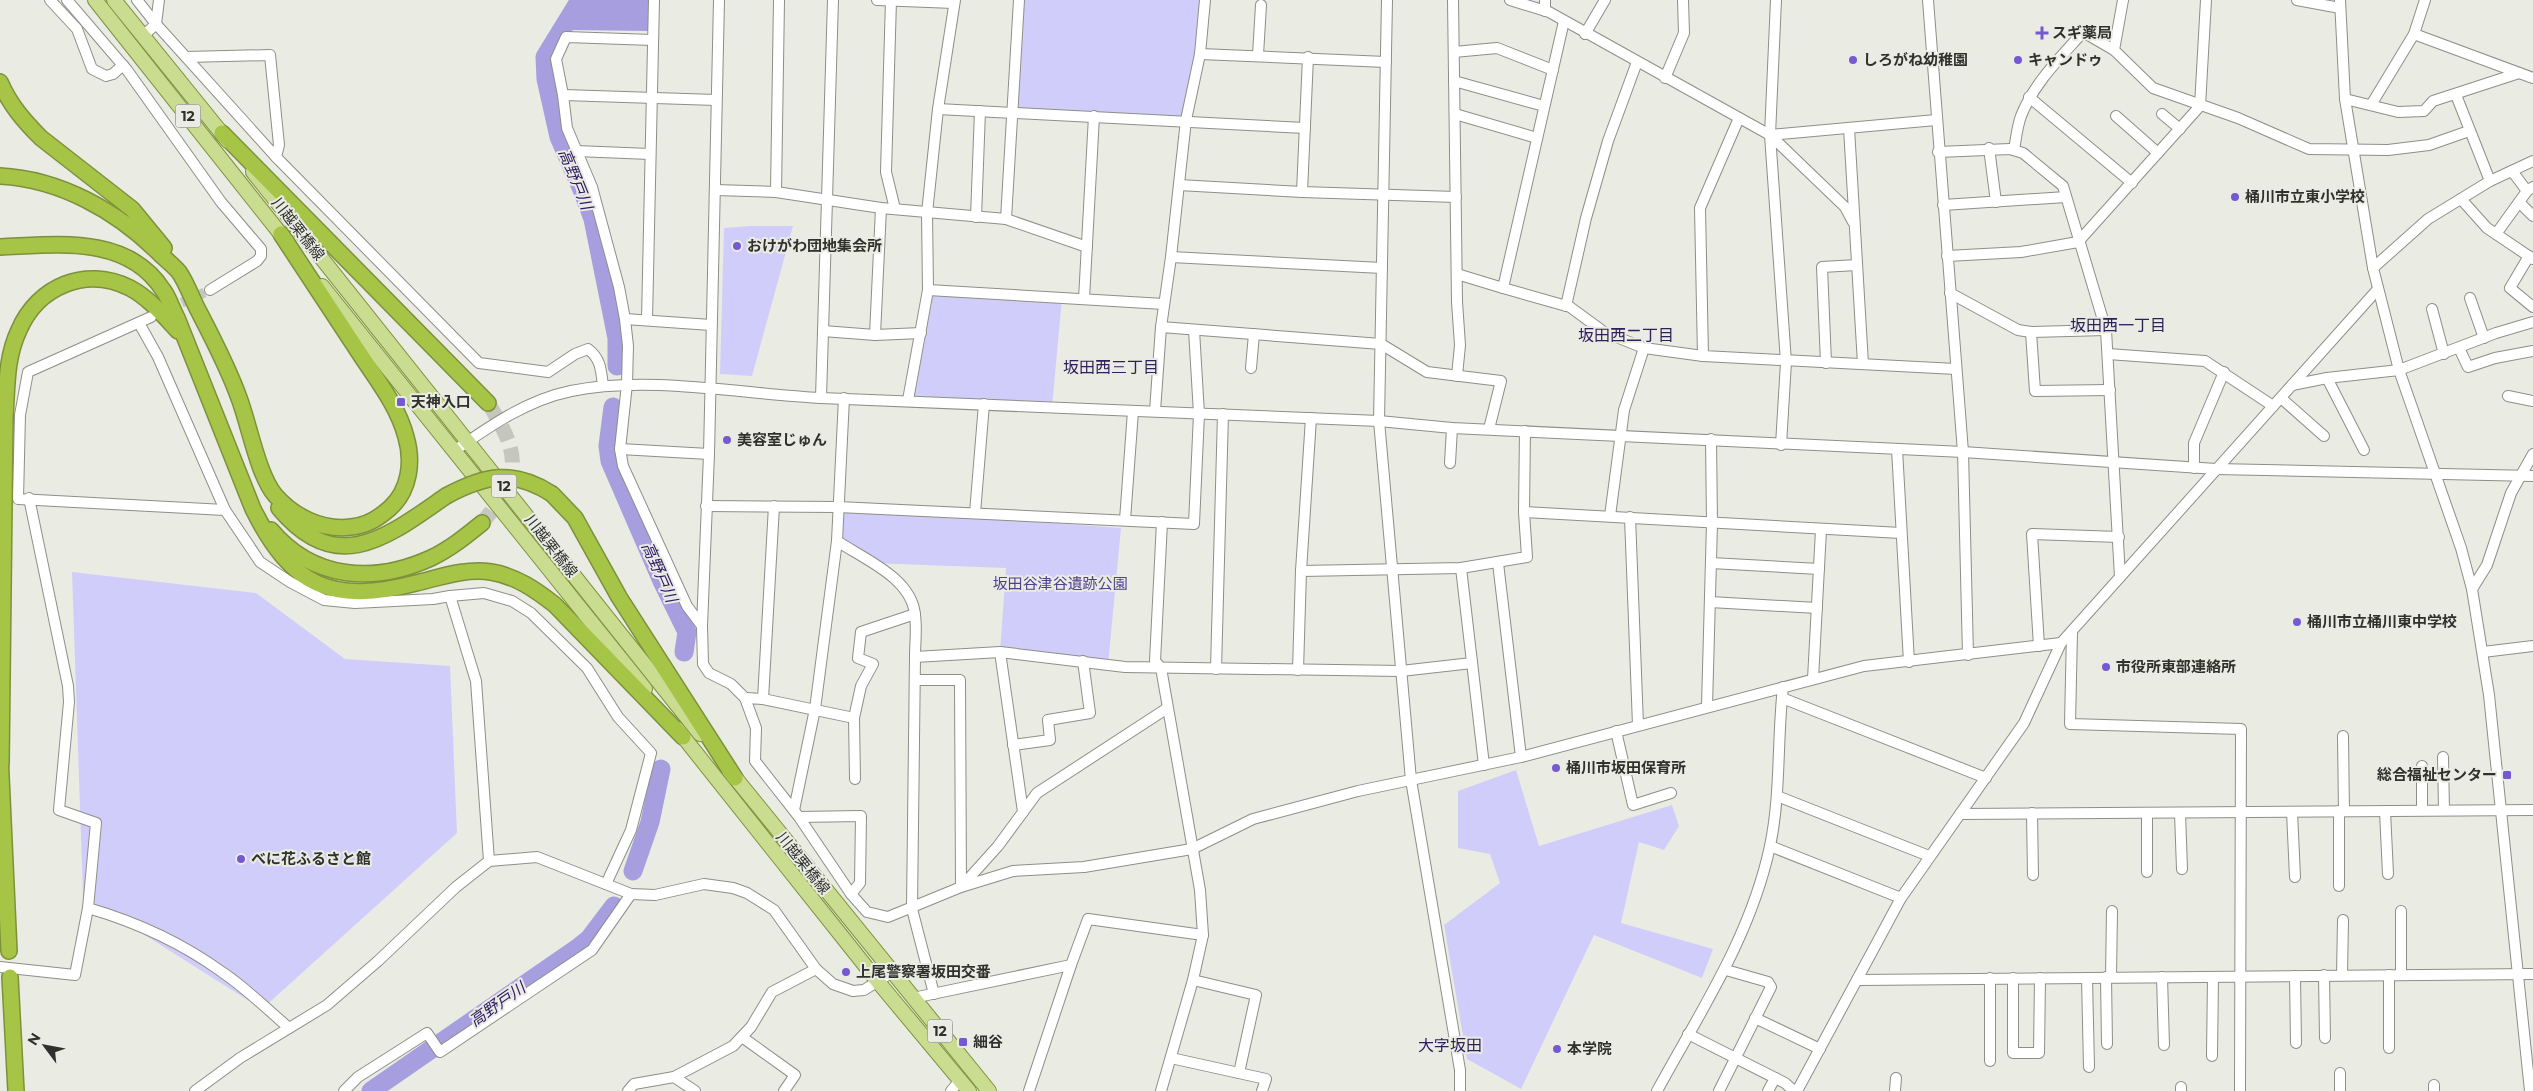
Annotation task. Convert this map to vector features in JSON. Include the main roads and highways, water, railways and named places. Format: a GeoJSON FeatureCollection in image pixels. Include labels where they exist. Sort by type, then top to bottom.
{"type":"FeatureCollection","features":[{"type":"Feature","properties":{"kind":"highway"},"geometry":{"type":"LineString","coordinates":[[0,82],[14,109],[41,138],[115,194],[145,223],[179,272],[223,358],[239,397],[270,489],[279,508],[293,525],[310,538],[331,545],[349,546],[370,542],[390,534],[446,496],[485,479],[505,477],[523,479],[552,494],[575,518],[619,597],[735,778]]}},
{"type":"Feature","properties":{"kind":"highway"},"geometry":{"type":"LineString","coordinates":[[222,133],[488,403]]}},
{"type":"Feature","properties":{"kind":"highway"},"geometry":{"type":"LineString","coordinates":[[0,176],[39,182],[91,203],[134,230],[179,272]]}},
{"type":"Feature","properties":{"kind":"highway"},"geometry":{"type":"LineString","coordinates":[[270,489],[284,505],[315,523],[351,528],[383,515],[395,504],[404,490],[409,472],[410,454],[399,417],[281,234]]}},
{"type":"Feature","properties":{"kind":"highway"},"geometry":{"type":"LineString","coordinates":[[0,247],[76,244],[111,250],[140,267],[163,289],[253,509],[278,554],[294,570],[314,582],[337,591],[360,594],[387,591],[469,570],[492,572],[535,589],[555,605],[683,737]]}},
{"type":"Feature","properties":{"kind":"highway"},"geometry":{"type":"LineString","coordinates":[[0,764],[5,416],[7,374],[11,352],[19,330],[39,300],[54,289],[84,278],[99,278],[130,288],[144,297],[184,338]]}},
{"type":"Feature","properties":{"kind":"highway"},"geometry":{"type":"LineString","coordinates":[[253,509],[277,537],[294,553],[329,569],[355,575],[376,574],[404,568],[432,558],[482,523]]}},
{"type":"Feature","properties":{"kind":"highway"},"geometry":{"type":"LineString","coordinates":[[0,753],[9,951]]}},
{"type":"Feature","properties":{"kind":"highway"},"geometry":{"type":"LineString","coordinates":[[5,972],[16,1091]]}},
{"type":"Feature","properties":{"kind":"main road","name":"川越栗橋線"},"geometry":{"type":"LineString","coordinates":[[95,0],[879,983],[961,1079],[969,1091]]}},
{"type":"Feature","properties":{"kind":"main road","name":"川越栗橋線"},"geometry":{"type":"LineString","coordinates":[[114,0],[891,973],[989,1091]]}},
{"type":"Feature","properties":{"kind":"waterway","name":"高野戸川"},"geometry":{"type":"LineString","coordinates":[[580,0],[545,57],[546,79],[559,137],[593,219],[617,338],[617,366]]}},
{"type":"Feature","properties":{"kind":"waterway","name":"高野戸川"},"geometry":{"type":"LineString","coordinates":[[613,407],[608,446],[610,461],[662,581],[687,632],[684,652]]}},
{"type":"Feature","properties":{"kind":"waterway","name":"高野戸川"},"geometry":{"type":"LineString","coordinates":[[633,871],[650,822],[661,769]]}},
{"type":"Feature","properties":{"kind":"waterway","name":"高野戸川"},"geometry":{"type":"LineString","coordinates":[[371,1091],[579,947],[589,939],[614,906]]}},
{"type":"Feature","properties":{"kind":"tunnel"},"geometry":{"type":"LineString","coordinates":[[168,309],[210,290]]}},
{"type":"Feature","properties":{"kind":"tunnel"},"geometry":{"type":"LineString","coordinates":[[482,523],[504,491],[510,478],[512,464],[507,437],[488,403]]}},
{"type":"Feature","properties":{"kind":"place","name":"スギ薬局"},"geometry":{"type":"Point","coordinates":[2042,33]}},
{"type":"Feature","properties":{"kind":"place","name":"しろがね幼稚園"},"geometry":{"type":"Point","coordinates":[1853,60]}},
{"type":"Feature","properties":{"kind":"place","name":"キャンドゥ"},"geometry":{"type":"Point","coordinates":[2018,60]}},
{"type":"Feature","properties":{"kind":"place","name":"桶川市立東小学校"},"geometry":{"type":"Point","coordinates":[2235,197]}},
{"type":"Feature","properties":{"kind":"place","name":"おけがわ団地集会所"},"geometry":{"type":"Point","coordinates":[737,246]}},
{"type":"Feature","properties":{"kind":"place","name":"天神入口"},"geometry":{"type":"Point","coordinates":[401,402]}},
{"type":"Feature","properties":{"kind":"place","name":"美容室じゅん"},"geometry":{"type":"Point","coordinates":[727,440]}},
{"type":"Feature","properties":{"kind":"place","name":"桶川市立桶川東中学校"},"geometry":{"type":"Point","coordinates":[2297,622]}},
{"type":"Feature","properties":{"kind":"place","name":"市役所東部連絡所"},"geometry":{"type":"Point","coordinates":[2106,667]}},
{"type":"Feature","properties":{"kind":"place","name":"桶川市坂田保育所"},"geometry":{"type":"Point","coordinates":[1556,768]}},
{"type":"Feature","properties":{"kind":"place","name":"総合福祉センター"},"geometry":{"type":"Point","coordinates":[2507,775]}},
{"type":"Feature","properties":{"kind":"place","name":"べに花ふるさと館"},"geometry":{"type":"Point","coordinates":[241,859]}},
{"type":"Feature","properties":{"kind":"place","name":"上尾警察署坂田交番"},"geometry":{"type":"Point","coordinates":[846,972]}},
{"type":"Feature","properties":{"kind":"place","name":"細谷"},"geometry":{"type":"Point","coordinates":[963,1042]}},
{"type":"Feature","properties":{"kind":"place","name":"本学院"},"geometry":{"type":"Point","coordinates":[1557,1049]}},
{"type":"Feature","properties":{"kind":"district","name":"坂田西一丁目"},"geometry":{"type":"Point","coordinates":[2118,325]}},
{"type":"Feature","properties":{"kind":"district","name":"坂田西二丁目"},"geometry":{"type":"Point","coordinates":[1626,335]}},
{"type":"Feature","properties":{"kind":"district","name":"坂田西三丁目"},"geometry":{"type":"Point","coordinates":[1111,367]}},
{"type":"Feature","properties":{"kind":"district","name":"大字坂田"},"geometry":{"type":"Point","coordinates":[1450,1045]}},
{"type":"Feature","properties":{"kind":"park label","name":"坂田谷津谷遺跡公園"},"geometry":{"type":"Point","coordinates":[1060,584]}}]}
